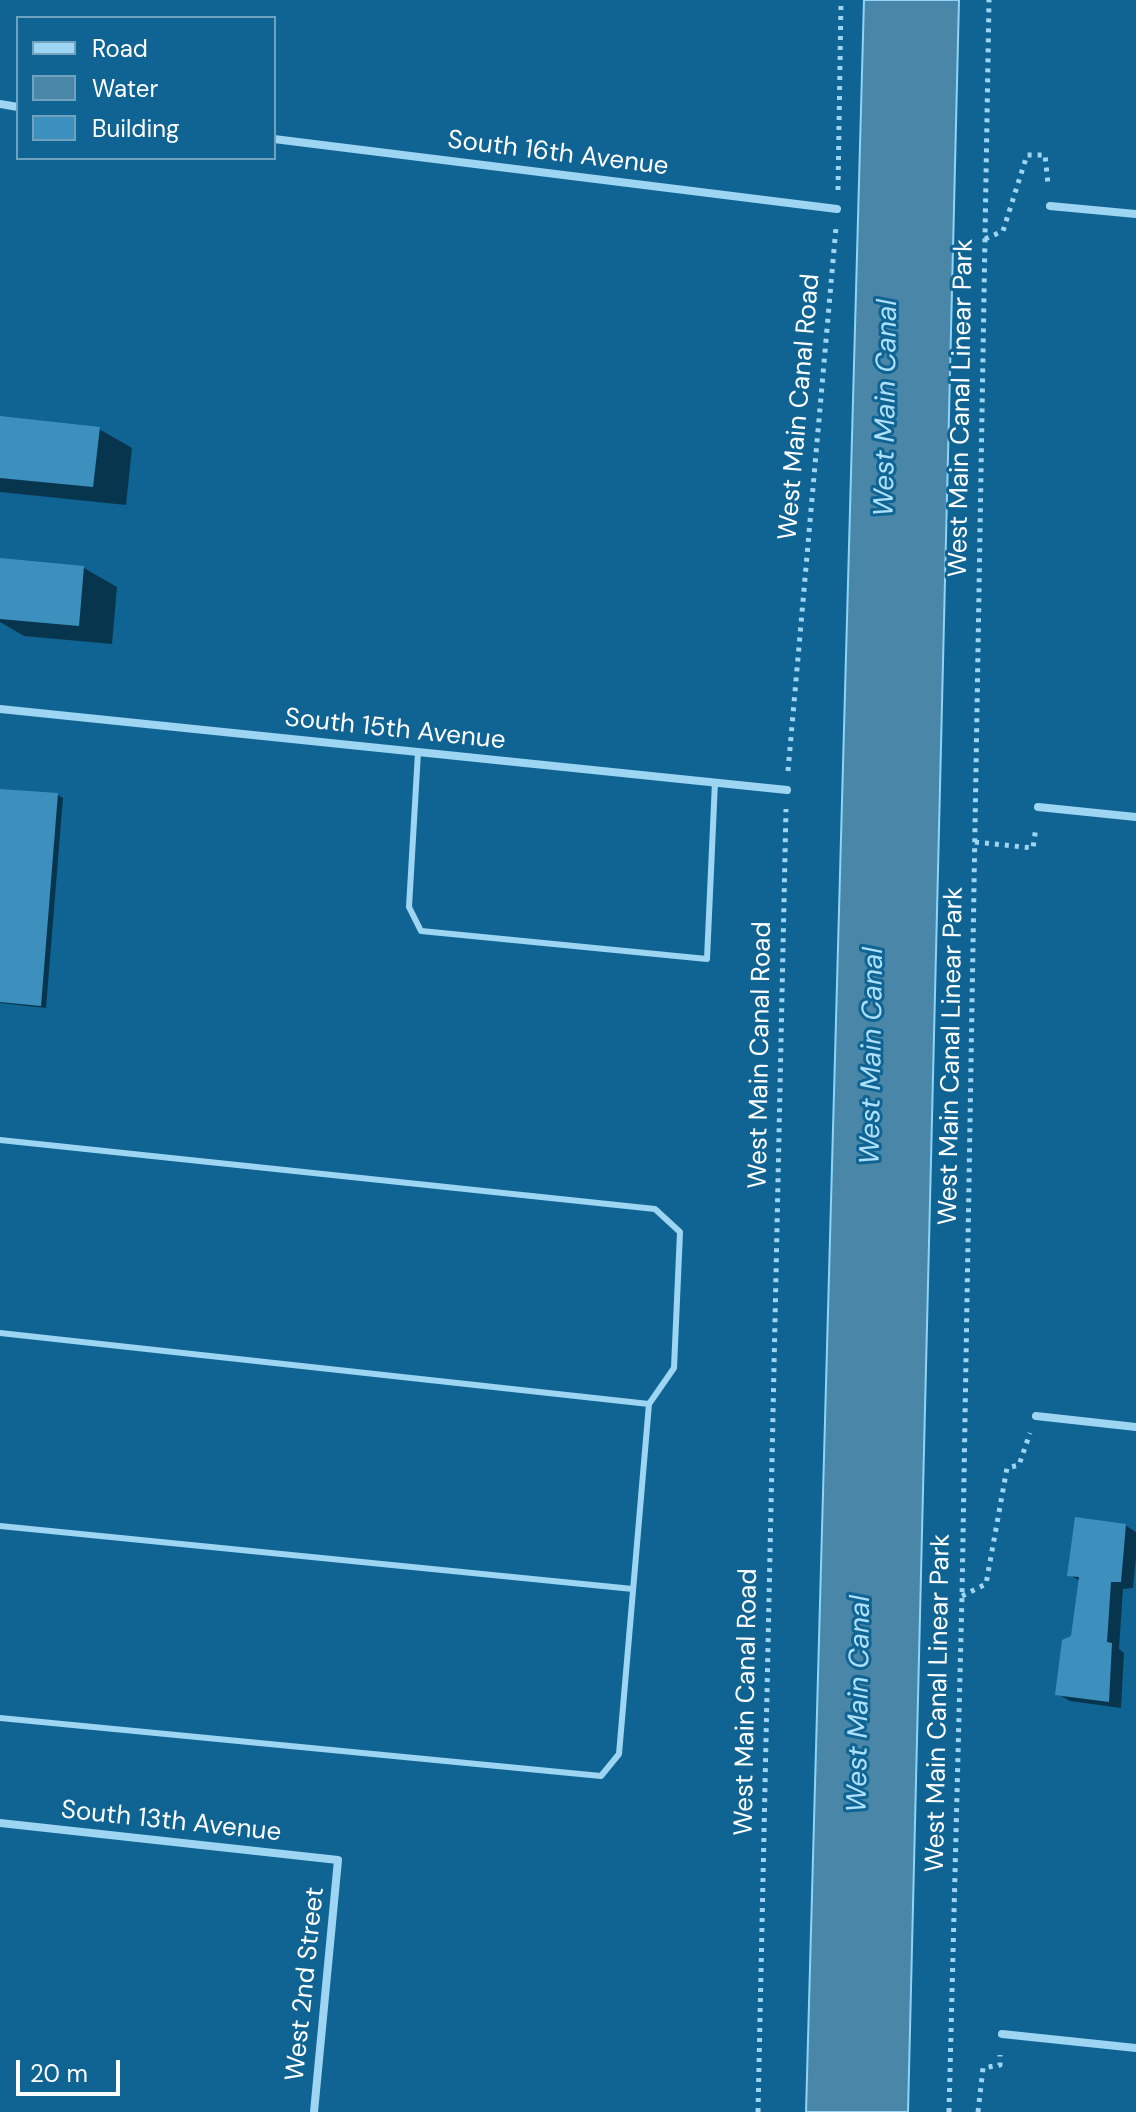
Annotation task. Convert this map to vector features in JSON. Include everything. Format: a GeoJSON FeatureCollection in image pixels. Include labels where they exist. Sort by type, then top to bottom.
{"type":"FeatureCollection","features":[{"type":"Feature","properties":{"kind":"street","name":"South 16th Avenue"},"geometry":{"type":"LineString","coordinates":[[276,139],[837,209]]}},
{"type":"Feature","properties":{"kind":"street"},"geometry":{"type":"LineString","coordinates":[[1050,206],[1136,214]]}},
{"type":"Feature","properties":{"kind":"street","name":"South 15th Avenue"},"geometry":{"type":"LineString","coordinates":[[0,709],[787,790]]}},
{"type":"Feature","properties":{"kind":"street"},"geometry":{"type":"LineString","coordinates":[[1038,807],[1136,817]]}},
{"type":"Feature","properties":{"kind":"street"},"geometry":{"type":"LineString","coordinates":[[1036,1416],[1136,1427]]}},
{"type":"Feature","properties":{"kind":"street","name":"South 13th Avenue"},"geometry":{"type":"LineString","coordinates":[[0,1823],[338,1860]]}},
{"type":"Feature","properties":{"kind":"street","name":"West 2nd Street"},"geometry":{"type":"LineString","coordinates":[[314,2112],[338,1860]]}},
{"type":"Feature","properties":{"kind":"street"},"geometry":{"type":"LineString","coordinates":[[1002,2034],[1136,2048]]}},
{"type":"Feature","properties":{"kind":"lane"},"geometry":{"type":"LineString","coordinates":[[418,752],[409,907],[421,931],[707,959],[715,782]]}},
{"type":"Feature","properties":{"kind":"lane"},"geometry":{"type":"LineString","coordinates":[[0,1140],[655,1209],[680,1232],[674,1368],[649,1404],[619,1754],[601,1776],[0,1718]]}},
{"type":"Feature","properties":{"kind":"lane"},"geometry":{"type":"LineString","coordinates":[[0,1333],[649,1404]]}},
{"type":"Feature","properties":{"kind":"lane"},"geometry":{"type":"LineString","coordinates":[[0,1526],[633,1589]]}},
{"type":"Feature","properties":{"kind":"path","name":"West Main Canal Road"},"geometry":{"type":"LineString","coordinates":[[758,2112],[787,790],[837,209],[841,0]]}},
{"type":"Feature","properties":{"kind":"path","name":"West Main Canal Linear Park"},"geometry":{"type":"LineString","coordinates":[[949,2112],[962,1596],[989,0]]}},
{"type":"Feature","properties":{"kind":"path"},"geometry":{"type":"LineString","coordinates":[[985,239],[1003,231],[1027,155],[1045,155],[1050,206]]}},
{"type":"Feature","properties":{"kind":"path"},"geometry":{"type":"LineString","coordinates":[[975,842],[1033,848]]}},
{"type":"Feature","properties":{"kind":"path"},"geometry":{"type":"LineString","coordinates":[[962,1596],[986,1584],[1007,1468],[1019,1465],[1036,1416]]}},
{"type":"Feature","properties":{"kind":"path"},"geometry":{"type":"LineString","coordinates":[[978,2112],[983,2068],[1000,2065]]}},
{"type":"Feature","properties":{"kind":"water","name":"West Main Canal"},"geometry":{"type":"Polygon","coordinates":[[[864,0],[959,0],[908,2112],[806,2112],[864,0]]]}},
{"type":"Feature","properties":{"kind":"building"},"geometry":{"type":"Polygon","coordinates":[[[0,416],[100,427],[93,487],[0,478],[0,416]]]}},
{"type":"Feature","properties":{"kind":"building"},"geometry":{"type":"Polygon","coordinates":[[[0,558],[84,566],[79,626],[0,619],[0,558]]]}},
{"type":"Feature","properties":{"kind":"building"},"geometry":{"type":"Polygon","coordinates":[[[0,789],[58,793],[41,1006],[0,1002],[0,789]]]}},
{"type":"Feature","properties":{"kind":"building"},"geometry":{"type":"Polygon","coordinates":[[[1075,1517],[1126,1524],[1121,1582],[1111,1582],[1107,1642],[1112,1643],[1109,1702],[1055,1695],[1062,1640],[1071,1636],[1079,1577],[1067,1576],[1075,1517]]]}}]}
